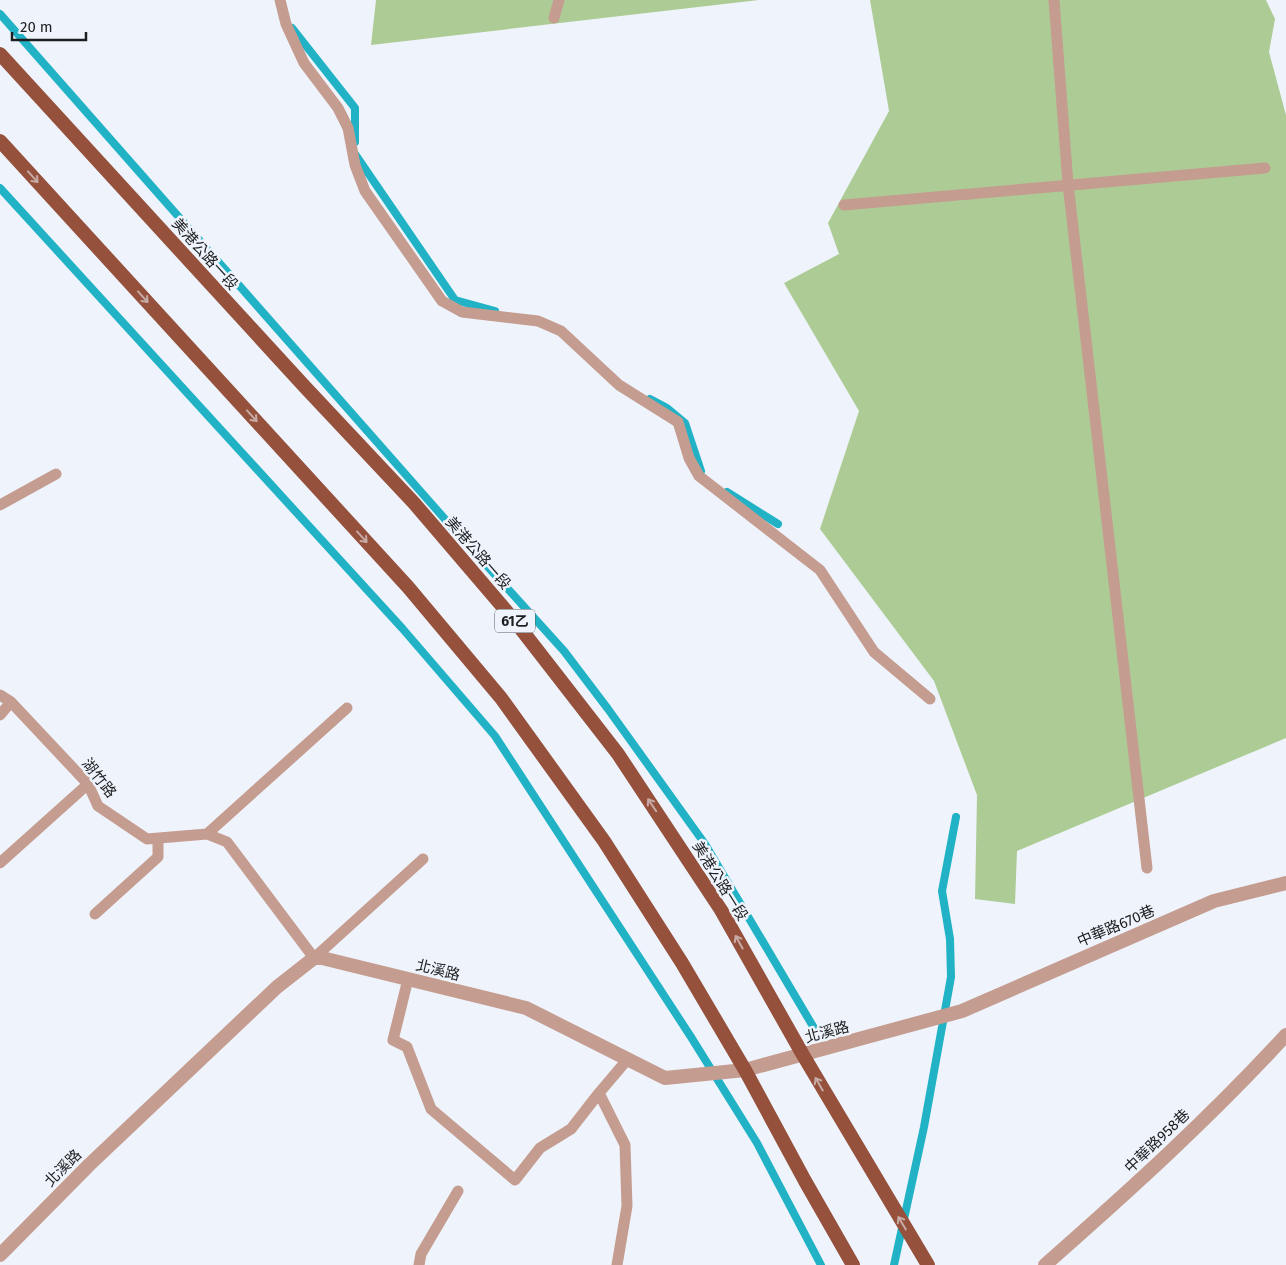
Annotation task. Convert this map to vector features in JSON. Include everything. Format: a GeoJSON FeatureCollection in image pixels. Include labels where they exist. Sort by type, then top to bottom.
{"type":"FeatureCollection","features":[{"type":"Feature","properties":{"kind":"main road","name":"美港公路一段"},"geometry":{"type":"LineString","coordinates":[[0,54],[414,503],[514,620],[629,771],[721,910],[803,1055],[928,1265]]}},
{"type":"Feature","properties":{"kind":"main road"},"geometry":{"type":"LineString","coordinates":[[0,141],[401,580],[501,698],[604,841],[682,963],[745,1070],[805,1182],[853,1265]]}},
{"type":"Feature","properties":{"kind":"street","name":"中華路670巷"},"geometry":{"type":"LineString","coordinates":[[962,1010],[1214,901],[1286,882]]}},
{"type":"Feature","properties":{"kind":"street","name":"北溪路"},"geometry":{"type":"LineString","coordinates":[[0,1255],[89,1165],[277,987],[314,958],[322,958],[526,1008],[665,1078],[745,1070],[962,1010]]}},
{"type":"Feature","properties":{"kind":"street","name":"中華路958巷"},"geometry":{"type":"LineString","coordinates":[[1045,1265],[1141,1180],[1286,1035]]}},
{"type":"Feature","properties":{"kind":"lane"},"geometry":{"type":"LineString","coordinates":[[280,0],[286,24],[304,62],[338,108],[348,128],[355,165],[365,190],[442,301],[462,312],[538,321],[561,331],[619,385],[678,422],[689,458],[699,476],[820,570],[874,652],[930,699]]}},
{"type":"Feature","properties":{"kind":"lane"},"geometry":{"type":"LineString","coordinates":[[554,18],[559,0]]}},
{"type":"Feature","properties":{"kind":"lane"},"geometry":{"type":"LineString","coordinates":[[1054,0],[1068,184],[1148,868]]}},
{"type":"Feature","properties":{"kind":"lane"},"geometry":{"type":"LineString","coordinates":[[844,205],[1265,168]]}},
{"type":"Feature","properties":{"kind":"lane"},"geometry":{"type":"LineString","coordinates":[[0,505],[56,474]]}},
{"type":"Feature","properties":{"kind":"lane","name":"湖竹路"},"geometry":{"type":"LineString","coordinates":[[0,695],[11,702],[88,784],[98,806],[147,839],[207,834]]}},
{"type":"Feature","properties":{"kind":"lane"},"geometry":{"type":"LineString","coordinates":[[0,715],[11,702]]}},
{"type":"Feature","properties":{"kind":"lane"},"geometry":{"type":"LineString","coordinates":[[347,708],[207,834],[226,842],[314,958],[423,859]]}},
{"type":"Feature","properties":{"kind":"lane"},"geometry":{"type":"LineString","coordinates":[[0,863],[88,784]]}},
{"type":"Feature","properties":{"kind":"lane"},"geometry":{"type":"LineString","coordinates":[[95,914],[158,857],[158,839]]}},
{"type":"Feature","properties":{"kind":"lane"},"geometry":{"type":"LineString","coordinates":[[408,979],[393,1040],[406,1047],[431,1110],[515,1180],[540,1148],[571,1129],[627,1060]]}},
{"type":"Feature","properties":{"kind":"lane"},"geometry":{"type":"LineString","coordinates":[[599,1093],[625,1145],[627,1206],[617,1265]]}},
{"type":"Feature","properties":{"kind":"lane"},"geometry":{"type":"LineString","coordinates":[[419,1265],[421,1254],[458,1191]]}},
{"type":"Feature","properties":{"kind":"green space"},"geometry":{"type":"Polygon","coordinates":[[[376,0],[759,0],[371,45],[376,0]]]}},
{"type":"Feature","properties":{"kind":"green space"},"geometry":{"type":"Polygon","coordinates":[[[870,0],[1266,0],[1275,19],[1269,52],[1286,115],[1286,738],[1017,851],[1015,904],[975,899],[977,795],[934,681],[820,529],[859,411],[784,283],[839,254],[828,223],[889,111],[870,0]]]}},
{"type":"Feature","properties":{"kind":"waterway"},"geometry":{"type":"LineString","coordinates":[[0,14],[451,526],[564,651],[705,844],[814,1028]]}},
{"type":"Feature","properties":{"kind":"waterway"},"geometry":{"type":"LineString","coordinates":[[292,28],[355,108],[355,142]]}},
{"type":"Feature","properties":{"kind":"waterway"},"geometry":{"type":"LineString","coordinates":[[355,154],[455,300],[495,311]]}},
{"type":"Feature","properties":{"kind":"waterway"},"geometry":{"type":"LineString","coordinates":[[0,188],[402,628],[495,736],[691,1037],[757,1143],[821,1265]]}},
{"type":"Feature","properties":{"kind":"waterway"},"geometry":{"type":"LineString","coordinates":[[650,399],[667,408],[685,423],[701,471]]}},
{"type":"Feature","properties":{"kind":"waterway"},"geometry":{"type":"LineString","coordinates":[[727,492],[778,524]]}},
{"type":"Feature","properties":{"kind":"waterway"},"geometry":{"type":"LineString","coordinates":[[894,1265],[924,1127],[951,977],[950,939],[942,891],[956,817]]}}]}
